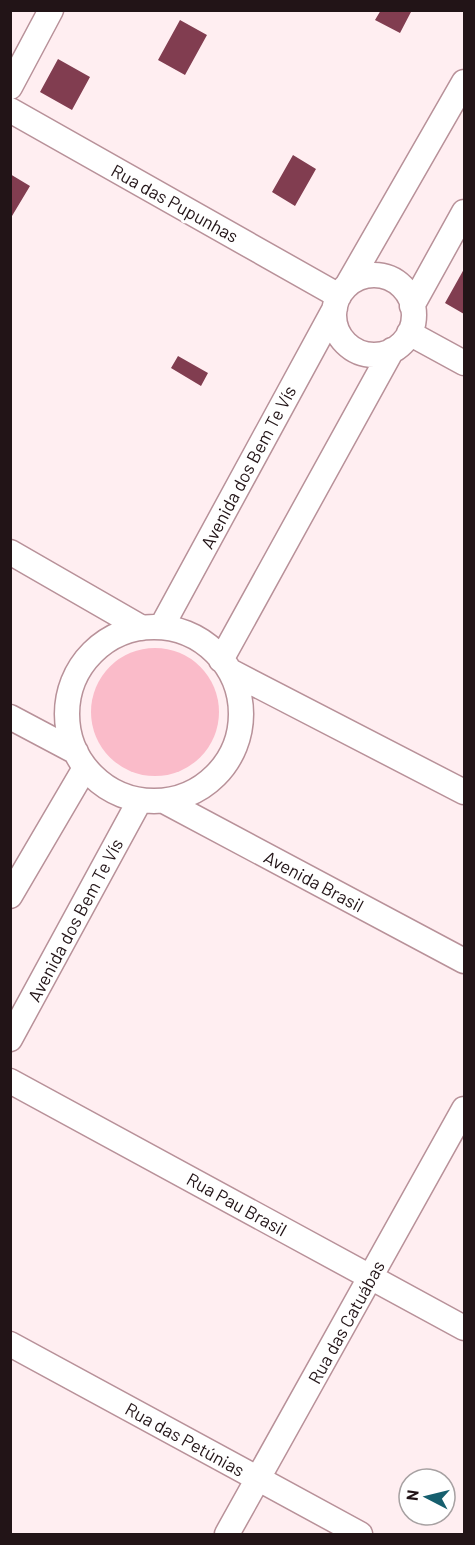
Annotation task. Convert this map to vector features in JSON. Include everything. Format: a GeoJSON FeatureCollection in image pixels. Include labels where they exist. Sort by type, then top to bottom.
{"type":"FeatureCollection","features":[{"type":"Feature","properties":{"kind":"street"},"geometry":{"type":"LineString","coordinates":[[10,87],[51,10]]}},
{"type":"Feature","properties":{"kind":"street","name":"Avenida dos Bem Te Vís"},"geometry":{"type":"LineString","coordinates":[[152,627],[465,82]]}},
{"type":"Feature","properties":{"kind":"street","name":"Rua das Pupunhas"},"geometry":{"type":"LineString","coordinates":[[10,110],[341,296]]}},
{"type":"Feature","properties":{"kind":"street"},"geometry":{"type":"LineString","coordinates":[[412,306],[465,212]]}},
{"type":"Feature","properties":{"kind":"street"},"geometry":{"type":"LineString","coordinates":[[360,276],[386,277],[398,283],[407,293],[412,306],[413,320],[409,333],[402,343],[380,354],[367,354],[356,350],[344,342],[334,326],[341,296],[360,276]]}},
{"type":"Feature","properties":{"kind":"street"},"geometry":{"type":"LineString","coordinates":[[409,333],[465,363]]}},
{"type":"Feature","properties":{"kind":"street"},"geometry":{"type":"LineString","coordinates":[[226,665],[392,350]]}},
{"type":"Feature","properties":{"kind":"street"},"geometry":{"type":"LineString","coordinates":[[10,552],[152,627]]}},
{"type":"Feature","properties":{"kind":"street"},"geometry":{"type":"LineString","coordinates":[[10,717],[80,760],[107,788],[134,800],[152,801],[192,793],[216,775],[232,752],[240,726],[240,697],[226,665],[213,649],[189,634],[152,627],[134,628],[108,639],[87,658],[72,684],[66,713],[71,742],[80,760]]}},
{"type":"Feature","properties":{"kind":"street"},"geometry":{"type":"LineString","coordinates":[[226,665],[465,792]]}},
{"type":"Feature","properties":{"kind":"street"},"geometry":{"type":"LineString","coordinates":[[10,896],[80,760]]}},
{"type":"Feature","properties":{"kind":"street","name":"Avenida dos Bem Te Vís"},"geometry":{"type":"LineString","coordinates":[[10,1039],[152,801]]}},
{"type":"Feature","properties":{"kind":"street","name":"Avenida Brasil"},"geometry":{"type":"LineString","coordinates":[[152,801],[465,961]]}},
{"type":"Feature","properties":{"kind":"street","name":"Rua Pau Brasil"},"geometry":{"type":"LineString","coordinates":[[10,1081],[465,1328]]}},
{"type":"Feature","properties":{"kind":"street","name":"Rua das Catuábas"},"geometry":{"type":"LineString","coordinates":[[226,1534],[465,1109]]}},
{"type":"Feature","properties":{"kind":"street","name":"Rua das Petúnias"},"geometry":{"type":"LineString","coordinates":[[10,1344],[360,1534]]}},
{"type":"Feature","properties":{"kind":"shaded area"},"geometry":{"type":"Polygon","coordinates":[[[155,648],[179,653],[200,667],[214,688],[219,712],[214,736],[200,757],[179,771],[155,776],[131,771],[110,757],[96,736],[91,712],[96,688],[110,667],[131,653],[155,648]]]}},
{"type":"Feature","properties":{"kind":"building"},"geometry":{"type":"Polygon","coordinates":[[[381,10],[412,10],[400,33],[375,20],[381,10]]]}},
{"type":"Feature","properties":{"kind":"building"},"geometry":{"type":"Polygon","coordinates":[[[180,20],[207,35],[185,75],[158,60],[180,20]]]}},
{"type":"Feature","properties":{"kind":"building"},"geometry":{"type":"Polygon","coordinates":[[[58,59],[90,77],[72,110],[40,92],[58,59]]]}},
{"type":"Feature","properties":{"kind":"building"},"geometry":{"type":"Polygon","coordinates":[[[293,155],[316,169],[295,206],[272,192],[293,155]]]}},
{"type":"Feature","properties":{"kind":"building"},"geometry":{"type":"Polygon","coordinates":[[[10,174],[30,186],[12,216],[10,215],[10,174]]]}},
{"type":"Feature","properties":{"kind":"building"},"geometry":{"type":"Polygon","coordinates":[[[464,269],[464,314],[445,303],[464,269]]]}},
{"type":"Feature","properties":{"kind":"building"},"geometry":{"type":"Polygon","coordinates":[[[178,356],[208,373],[201,386],[171,368],[178,356]]]}}]}
